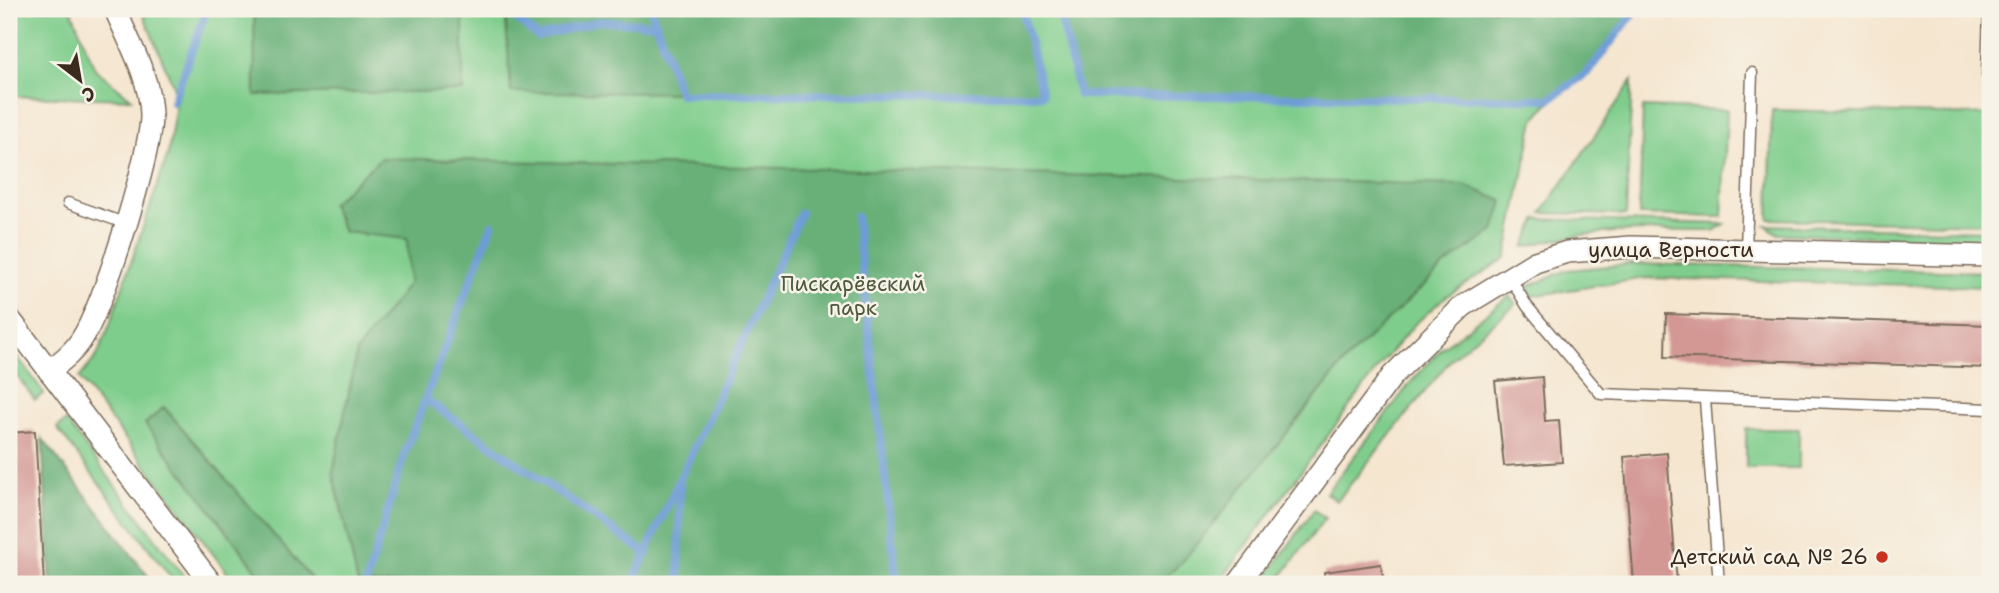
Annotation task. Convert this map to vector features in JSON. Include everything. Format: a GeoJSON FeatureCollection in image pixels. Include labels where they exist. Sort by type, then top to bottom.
{"type":"FeatureCollection","features":[{"type":"Feature","properties":{"kind":"street"},"geometry":{"type":"LineString","coordinates":[[49,371],[83,339],[95,314],[150,129],[148,87],[115,9]]}},
{"type":"Feature","properties":{"kind":"street","name":"улица Верности"},"geometry":{"type":"LineString","coordinates":[[1238,584],[1393,375],[1463,306],[1508,276],[1535,262],[1567,252],[1596,248],[1990,256]]}},
{"type":"Feature","properties":{"kind":"street"},"geometry":{"type":"LineString","coordinates":[[9,318],[16,344],[49,371],[212,584]]}},
{"type":"Feature","properties":{"kind":"lane"},"geometry":{"type":"LineString","coordinates":[[1987,75],[1989,9]]}},
{"type":"Feature","properties":{"kind":"lane"},"geometry":{"type":"LineString","coordinates":[[1746,250],[1752,73]]}},
{"type":"Feature","properties":{"kind":"lane"},"geometry":{"type":"LineString","coordinates":[[68,203],[124,223]]}},
{"type":"Feature","properties":{"kind":"lane"},"geometry":{"type":"LineString","coordinates":[[1508,276],[1527,306],[1601,394],[1990,409]]}},
{"type":"Feature","properties":{"kind":"lane"},"geometry":{"type":"LineString","coordinates":[[1705,400],[1719,584]]}},
{"type":"Feature","properties":{"kind":"green space"},"geometry":{"type":"Polygon","coordinates":[[[9,9],[71,9],[95,69],[132,99],[9,96],[9,9]]]}},
{"type":"Feature","properties":{"kind":"green space","name":"Пискарёвский парк"},"geometry":{"type":"Polygon","coordinates":[[[141,9],[1627,9],[1534,120],[1506,258],[1444,298],[1413,326],[1381,364],[1218,584],[236,584],[79,378],[97,356],[109,327],[168,154],[175,110],[173,85],[141,9]]]}},
{"type":"Feature","properties":{"kind":"green space"},"geometry":{"type":"Polygon","coordinates":[[[254,9],[463,9],[463,91],[255,95],[254,9]]]}},
{"type":"Feature","properties":{"kind":"green space"},"geometry":{"type":"Polygon","coordinates":[[[505,9],[1022,9],[1042,95],[511,92],[505,9]]]}},
{"type":"Feature","properties":{"kind":"green space"},"geometry":{"type":"Polygon","coordinates":[[[1059,9],[1637,9],[1587,73],[1550,99],[1079,95],[1059,9]]]}},
{"type":"Feature","properties":{"kind":"green space"},"geometry":{"type":"Polygon","coordinates":[[[1632,81],[1626,215],[1542,213],[1632,81]]]}},
{"type":"Feature","properties":{"kind":"green space"},"geometry":{"type":"Polygon","coordinates":[[[1643,107],[1727,110],[1722,217],[1639,215],[1643,107]]]}},
{"type":"Feature","properties":{"kind":"green space"},"geometry":{"type":"Polygon","coordinates":[[[1772,110],[1990,115],[1990,224],[1769,219],[1772,110]]]}},
{"type":"Feature","properties":{"kind":"green space"},"geometry":{"type":"Polygon","coordinates":[[[381,158],[1464,185],[1503,201],[1494,231],[1445,265],[1346,360],[1182,562],[1158,584],[358,584],[333,472],[357,351],[409,283],[407,239],[344,232],[331,204],[381,158]]]}},
{"type":"Feature","properties":{"kind":"green space"},"geometry":{"type":"Polygon","coordinates":[[[1537,219],[1725,224],[1714,231],[1595,234],[1572,236],[1524,247],[1537,219]]]}},
{"type":"Feature","properties":{"kind":"green space"},"geometry":{"type":"Polygon","coordinates":[[[1766,225],[1987,231],[1986,240],[1778,234],[1766,225]]]}},
{"type":"Feature","properties":{"kind":"green space"},"geometry":{"type":"Polygon","coordinates":[[[1632,264],[1990,272],[1990,287],[1646,278],[1532,296],[1527,287],[1567,270],[1632,264]]]}},
{"type":"Feature","properties":{"kind":"green space"},"geometry":{"type":"Polygon","coordinates":[[[1509,296],[1516,304],[1452,358],[1337,501],[1326,493],[1412,381],[1442,348],[1509,296]]]}},
{"type":"Feature","properties":{"kind":"green space"},"geometry":{"type":"Polygon","coordinates":[[[17,356],[44,393],[35,400],[9,365],[17,356]]]}},
{"type":"Feature","properties":{"kind":"green space"},"geometry":{"type":"Polygon","coordinates":[[[164,407],[316,584],[267,584],[145,424],[164,407]]]}},
{"type":"Feature","properties":{"kind":"green space"},"geometry":{"type":"Polygon","coordinates":[[[66,421],[190,584],[176,584],[57,428],[66,421]]]}},
{"type":"Feature","properties":{"kind":"green space"},"geometry":{"type":"Polygon","coordinates":[[[1746,429],[1799,429],[1799,468],[1746,468],[1746,429]]]}},
{"type":"Feature","properties":{"kind":"green space"},"geometry":{"type":"Polygon","coordinates":[[[42,438],[154,584],[51,584],[42,438]]]}},
{"type":"Feature","properties":{"kind":"green space"},"geometry":{"type":"Polygon","coordinates":[[[1314,510],[1325,518],[1276,584],[1261,584],[1314,510]]]}},
{"type":"Feature","properties":{"kind":"building"},"geometry":{"type":"Polygon","coordinates":[[[1666,314],[1990,325],[1990,368],[1665,357],[1666,314]]]}},
{"type":"Feature","properties":{"kind":"building"},"geometry":{"type":"Polygon","coordinates":[[[1542,377],[1545,421],[1559,420],[1562,462],[1504,466],[1495,381],[1542,377]]]}},
{"type":"Feature","properties":{"kind":"building"},"geometry":{"type":"Polygon","coordinates":[[[35,431],[44,584],[9,584],[9,433],[35,431]]]}},
{"type":"Feature","properties":{"kind":"building"},"geometry":{"type":"Polygon","coordinates":[[[1667,453],[1677,584],[1634,584],[1624,457],[1667,453]]]}},
{"type":"Feature","properties":{"kind":"building"},"geometry":{"type":"Polygon","coordinates":[[[1381,564],[1384,584],[1325,584],[1324,572],[1381,564]]]}},
{"type":"Feature","properties":{"kind":"waterway"},"geometry":{"type":"LineString","coordinates":[[173,102],[207,9]]}},
{"type":"Feature","properties":{"kind":"waterway"},"geometry":{"type":"LineString","coordinates":[[503,9],[538,37],[599,21],[657,24]]}},
{"type":"Feature","properties":{"kind":"waterway"},"geometry":{"type":"LineString","coordinates":[[651,9],[680,94],[1042,95],[1022,9]]}},
{"type":"Feature","properties":{"kind":"waterway"},"geometry":{"type":"LineString","coordinates":[[1059,9],[1079,95],[1550,99],[1587,73],[1637,9]]}},
{"type":"Feature","properties":{"kind":"waterway"},"geometry":{"type":"LineString","coordinates":[[632,584],[801,213]]}},
{"type":"Feature","properties":{"kind":"waterway"},"geometry":{"type":"LineString","coordinates":[[856,216],[897,584]]}},
{"type":"Feature","properties":{"kind":"waterway"},"geometry":{"type":"LineString","coordinates":[[366,584],[404,455],[492,225]]}},
{"type":"Feature","properties":{"kind":"waterway"},"geometry":{"type":"LineString","coordinates":[[425,399],[647,554]]}},
{"type":"Feature","properties":{"kind":"waterway"},"geometry":{"type":"LineString","coordinates":[[679,584],[680,485]]}},
{"type":"Feature","properties":{"kind":"place","name":"Детский сад № 26"},"geometry":{"type":"Point","coordinates":[1882,557]}}]}
